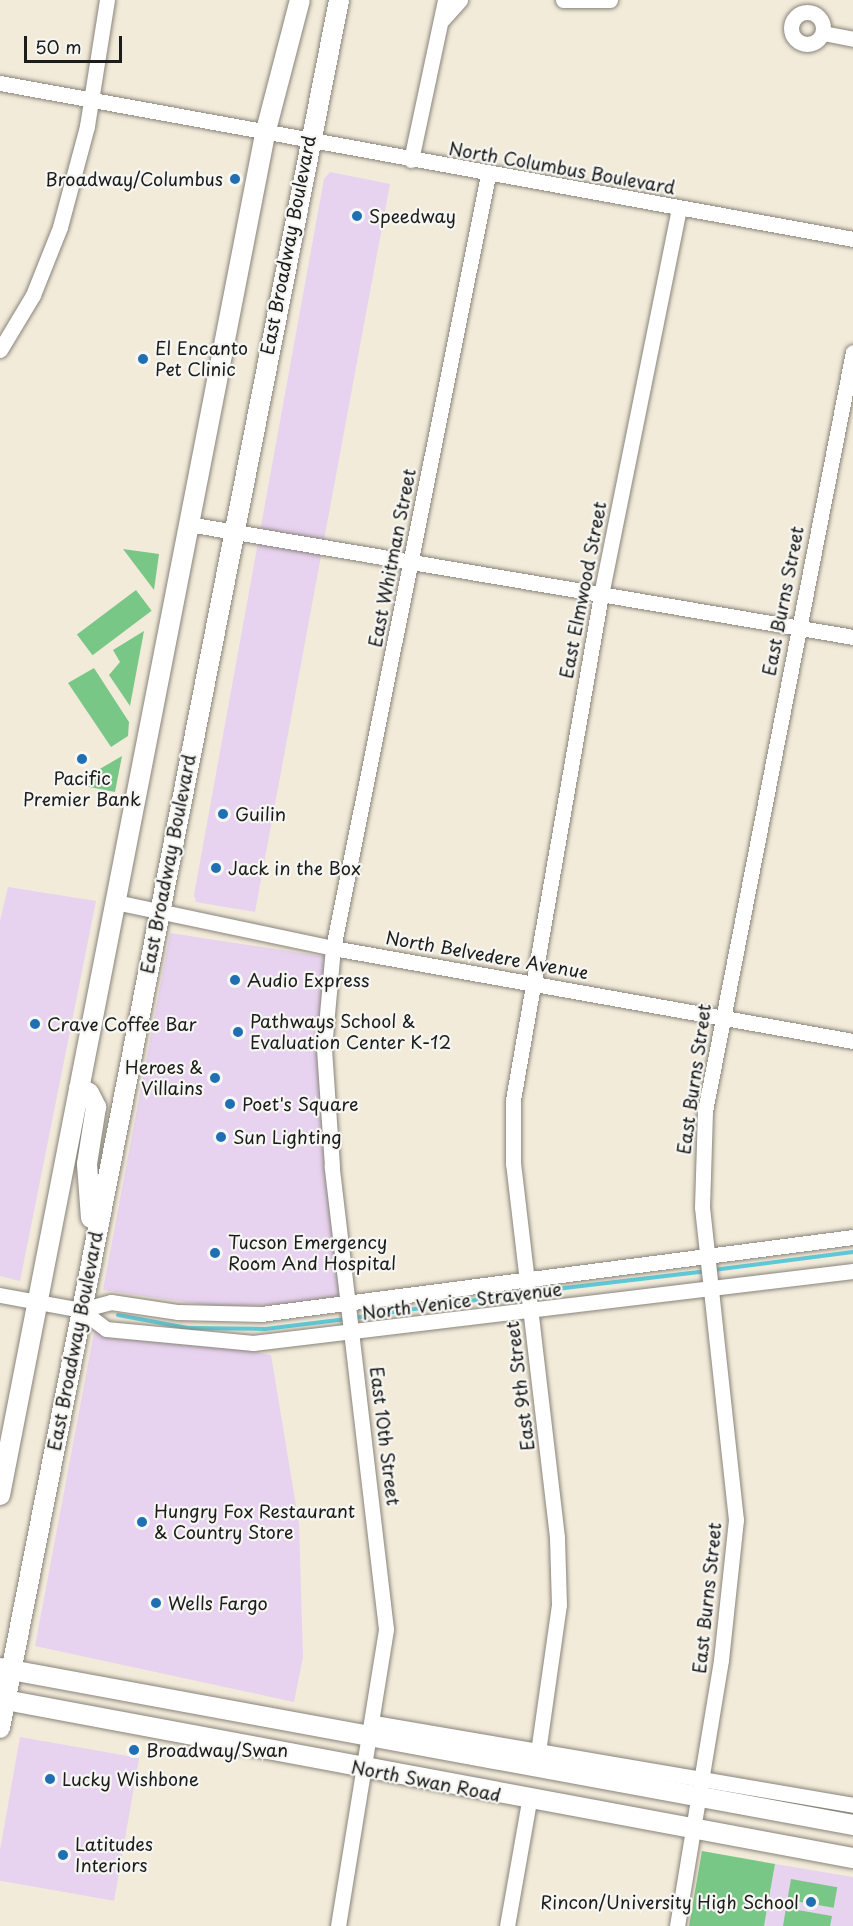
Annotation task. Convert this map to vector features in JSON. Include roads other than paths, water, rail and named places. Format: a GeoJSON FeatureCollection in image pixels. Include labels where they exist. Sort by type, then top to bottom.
{"type":"FeatureCollection","features":[{"type":"Feature","properties":{"kind":"main road"},"geometry":{"type":"LineString","coordinates":[[0,1495],[264,134],[300,0]]}},
{"type":"Feature","properties":{"kind":"main road","name":"East Broadway Boulevard"},"geometry":{"type":"LineString","coordinates":[[0,1728],[5,1669],[81,1310],[308,141],[339,0]]}},
{"type":"Feature","properties":{"kind":"main road"},"geometry":{"type":"LineString","coordinates":[[79,1088],[89,1093],[96,1107],[87,1164],[93,1248]]}},
{"type":"Feature","properties":{"kind":"main road","name":"North Swan Road"},"geometry":{"type":"LineString","coordinates":[[5,1669],[372,1731],[698,1797],[853,1825]]}},
{"type":"Feature","properties":{"kind":"main road","name":"North Swan Road"},"geometry":{"type":"LineString","coordinates":[[2,1700],[529,1801],[853,1858]]}},
{"type":"Feature","properties":{"kind":"street"},"geometry":{"type":"LineString","coordinates":[[0,350],[33,294],[60,227],[92,101],[107,0]]}},
{"type":"Feature","properties":{"kind":"street"},"geometry":{"type":"LineString","coordinates":[[411,160],[445,0]]}},
{"type":"Feature","properties":{"kind":"street"},"geometry":{"type":"LineString","coordinates":[[441,22],[460,0]]}},
{"type":"Feature","properties":{"kind":"street"},"geometry":{"type":"LineString","coordinates":[[563,0],[610,0]]}},
{"type":"Feature","properties":{"kind":"street"},"geometry":{"type":"LineString","coordinates":[[823,33],[853,39]]}},
{"type":"Feature","properties":{"kind":"street","name":"North Columbus Boulevard"},"geometry":{"type":"LineString","coordinates":[[0,84],[488,175],[853,239]]}},
{"type":"Feature","properties":{"kind":"street","name":"East Whitman Street"},"geometry":{"type":"LineString","coordinates":[[333,948],[488,175]]}},
{"type":"Feature","properties":{"kind":"street","name":"East Elmwood Street"},"geometry":{"type":"LineString","coordinates":[[531,981],[601,595],[679,209]]}},
{"type":"Feature","properties":{"kind":"street","name":"East Burns Street"},"geometry":{"type":"LineString","coordinates":[[677,1926],[702,1778],[736,1520],[708,1255],[701,1160],[720,1019],[853,352]]}},
{"type":"Feature","properties":{"kind":"street"},"geometry":{"type":"LineString","coordinates":[[188,524],[853,637]]}},
{"type":"Feature","properties":{"kind":"street","name":"North Belvedere Avenue"},"geometry":{"type":"LineString","coordinates":[[115,902],[158,915],[333,948],[531,981],[720,1019],[853,1041]]}},
{"type":"Feature","properties":{"kind":"street","name":"East 10th Street"},"geometry":{"type":"LineString","coordinates":[[333,948],[323,1077],[348,1303],[385,1589],[383,1670],[338,1926]]}},
{"type":"Feature","properties":{"kind":"street","name":"East 9th Street"},"geometry":{"type":"LineString","coordinates":[[531,981],[513,1100],[513,1164],[556,1537],[559,1605],[538,1752]]}},
{"type":"Feature","properties":{"kind":"street","name":"North Venice Stravenue"},"geometry":{"type":"LineString","coordinates":[[0,1295],[81,1310],[111,1302],[236,1315],[348,1303],[853,1237]]}},
{"type":"Feature","properties":{"kind":"street","name":"North Venice Stravenue"},"geometry":{"type":"LineString","coordinates":[[81,1310],[106,1329],[160,1338],[253,1343],[352,1335],[853,1271]]}},
{"type":"Feature","properties":{"kind":"street","name":"North Swan Road"},"geometry":{"type":"LineString","coordinates":[[372,1731],[538,1752],[853,1805]]}},
{"type":"Feature","properties":{"kind":"street"},"geometry":{"type":"LineString","coordinates":[[507,1926],[529,1801]]}},
{"type":"Feature","properties":{"kind":"waterway"},"geometry":{"type":"LineString","coordinates":[[713,1270],[853,1252]]}},
{"type":"Feature","properties":{"kind":"waterway"},"geometry":{"type":"LineString","coordinates":[[531,1292],[706,1271]]}},
{"type":"Feature","properties":{"kind":"waterway"},"geometry":{"type":"LineString","coordinates":[[353,1318],[524,1293]]}},
{"type":"Feature","properties":{"kind":"waterway"},"geometry":{"type":"LineString","coordinates":[[118,1315],[188,1328],[265,1329],[346,1319]]}},
{"type":"Feature","properties":{"kind":"place","name":"Broadway/Columbus"},"geometry":{"type":"Point","coordinates":[235,179]}},
{"type":"Feature","properties":{"kind":"place","name":"Speedway"},"geometry":{"type":"Point","coordinates":[357,216]}},
{"type":"Feature","properties":{"kind":"place","name":"El Encanto Pet Clinic"},"geometry":{"type":"Point","coordinates":[143,359]}},
{"type":"Feature","properties":{"kind":"place","name":"Pacific Premier Bank"},"geometry":{"type":"Point","coordinates":[82,759]}},
{"type":"Feature","properties":{"kind":"place","name":"Guilin"},"geometry":{"type":"Point","coordinates":[223,814]}},
{"type":"Feature","properties":{"kind":"place","name":"Jack in the Box"},"geometry":{"type":"Point","coordinates":[216,868]}},
{"type":"Feature","properties":{"kind":"place","name":"Audio Express"},"geometry":{"type":"Point","coordinates":[235,980]}},
{"type":"Feature","properties":{"kind":"place","name":"Crave Coffee Bar"},"geometry":{"type":"Point","coordinates":[35,1024]}},
{"type":"Feature","properties":{"kind":"place","name":"Pathways School & Evaluation Center K-12"},"geometry":{"type":"Point","coordinates":[238,1032]}},
{"type":"Feature","properties":{"kind":"place","name":"Heroes & Villains"},"geometry":{"type":"Point","coordinates":[215,1078]}},
{"type":"Feature","properties":{"kind":"place","name":"Poet's Square"},"geometry":{"type":"Point","coordinates":[230,1104]}},
{"type":"Feature","properties":{"kind":"place","name":"Sun Lighting"},"geometry":{"type":"Point","coordinates":[221,1137]}},
{"type":"Feature","properties":{"kind":"place","name":"Tucson Emergency Room And Hospital"},"geometry":{"type":"Point","coordinates":[215,1253]}},
{"type":"Feature","properties":{"kind":"place","name":"Hungry Fox Restaurant & Country Store"},"geometry":{"type":"Point","coordinates":[142,1522]}},
{"type":"Feature","properties":{"kind":"place","name":"Wells Fargo"},"geometry":{"type":"Point","coordinates":[156,1603]}},
{"type":"Feature","properties":{"kind":"place","name":"Broadway/Swan"},"geometry":{"type":"Point","coordinates":[134,1750]}},
{"type":"Feature","properties":{"kind":"place","name":"Lucky Wishbone"},"geometry":{"type":"Point","coordinates":[50,1779]}},
{"type":"Feature","properties":{"kind":"place","name":"Latitudes Interiors"},"geometry":{"type":"Point","coordinates":[63,1855]}},
{"type":"Feature","properties":{"kind":"place","name":"Rincon/University High School"},"geometry":{"type":"Point","coordinates":[811,1902]}}]}
